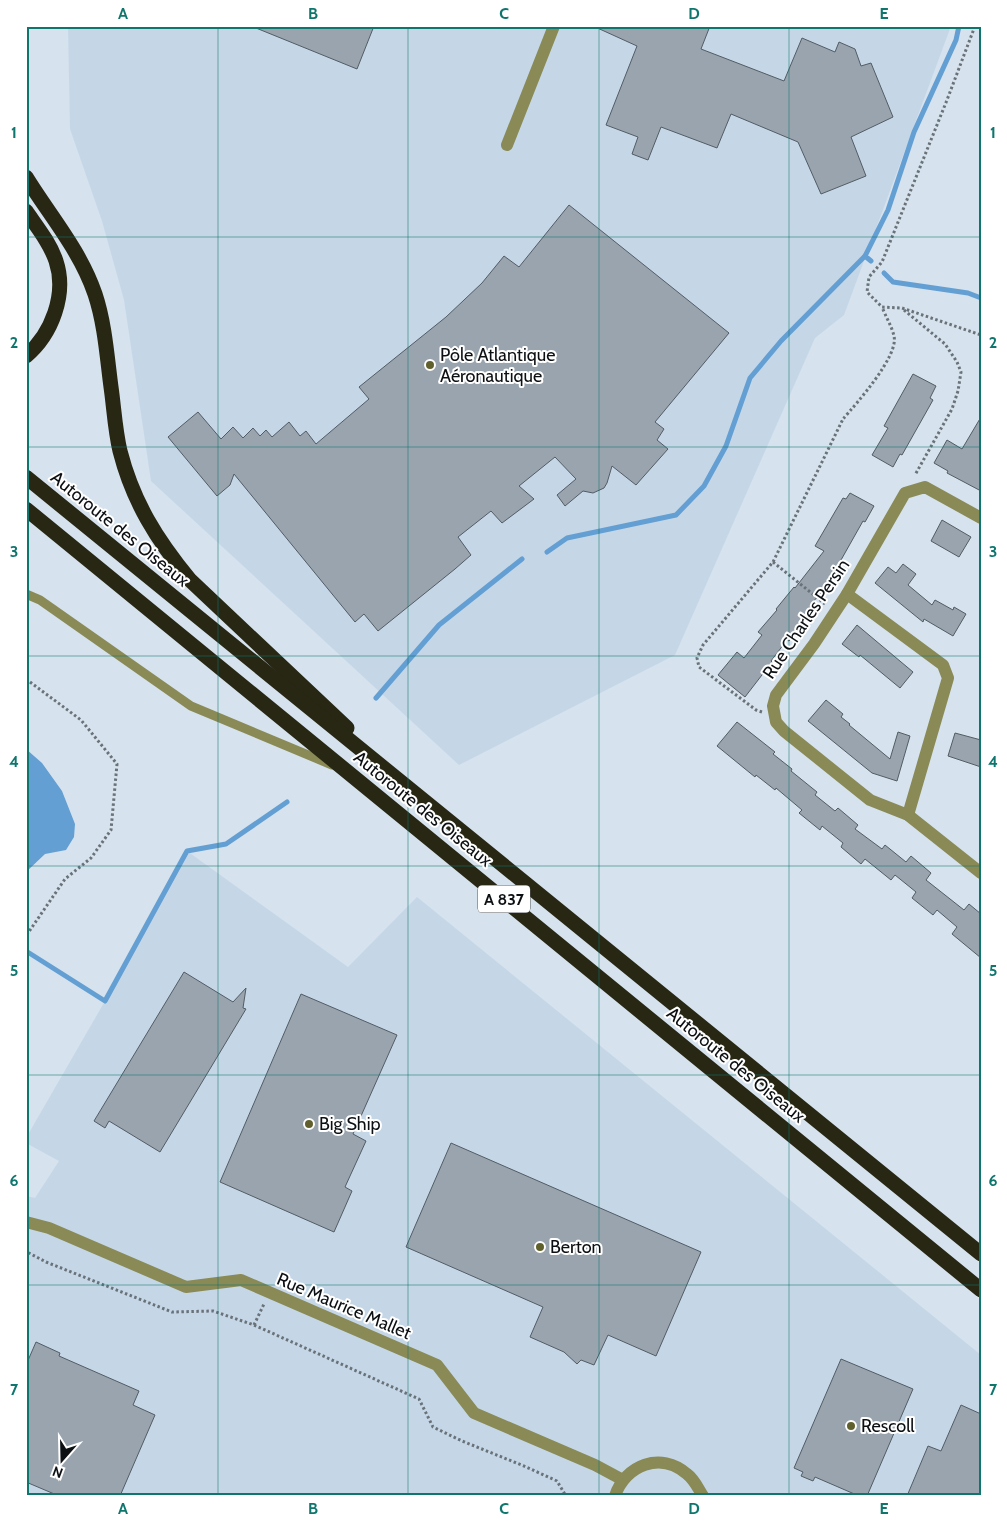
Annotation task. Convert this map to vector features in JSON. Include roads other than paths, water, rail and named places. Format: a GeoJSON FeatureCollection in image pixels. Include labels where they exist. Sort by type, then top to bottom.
{"type":"FeatureCollection","features":[{"type":"Feature","properties":{"kind":"highway"},"geometry":{"type":"LineString","coordinates":[[26,177],[71,243],[86,269],[96,296],[103,328],[120,451],[138,503],[167,552],[190,580],[447,821]]}},
{"type":"Feature","properties":{"kind":"highway"},"geometry":{"type":"LineString","coordinates":[[26,211],[49,246],[56,262],[59,290],[57,306],[45,335],[26,356]]}},
{"type":"Feature","properties":{"kind":"highway","name":"Autoroute des Oiseaux"},"geometry":{"type":"LineString","coordinates":[[26,478],[981,1254]]}},
{"type":"Feature","properties":{"kind":"highway","name":"Autoroute des Oiseaux"},"geometry":{"type":"LineString","coordinates":[[26,509],[981,1290]]}},
{"type":"Feature","properties":{"kind":"street"},"geometry":{"type":"LineString","coordinates":[[507,145],[554,26]]}},
{"type":"Feature","properties":{"kind":"street","name":"Rue Charles Persin"},"geometry":{"type":"LineString","coordinates":[[908,814],[870,800],[784,731],[776,722],[773,706],[776,695],[814,644],[847,594],[906,493],[925,487],[981,518]]}},
{"type":"Feature","properties":{"kind":"street"},"geometry":{"type":"LineString","coordinates":[[847,594],[943,666],[948,678],[908,814],[981,873]]}},
{"type":"Feature","properties":{"kind":"street","name":"Rue Maurice Mallet"},"geometry":{"type":"LineString","coordinates":[[26,1222],[49,1228],[186,1287],[241,1280],[269,1292],[437,1365],[474,1413],[595,1465],[623,1480]]}},
{"type":"Feature","properties":{"kind":"street"},"geometry":{"type":"LineString","coordinates":[[615,1496],[623,1480],[636,1469],[651,1463],[670,1465],[686,1472],[703,1496]]}},
{"type":"Feature","properties":{"kind":"lane"},"geometry":{"type":"LineString","coordinates":[[26,594],[40,600],[191,706],[348,772]]}},
{"type":"Feature","properties":{"kind":"water"},"geometry":{"type":"Polygon","coordinates":[[[26,749],[42,763],[62,791],[75,824],[74,837],[66,850],[45,854],[26,872],[26,749]]]}},
{"type":"Feature","properties":{"kind":"waterway"},"geometry":{"type":"LineString","coordinates":[[871,261],[865,256],[888,210],[914,132],[956,40],[959,26]]}},
{"type":"Feature","properties":{"kind":"waterway"},"geometry":{"type":"LineString","coordinates":[[547,552],[567,538],[676,515],[704,486],[726,446],[750,378],[781,341],[865,256]]}},
{"type":"Feature","properties":{"kind":"waterway"},"geometry":{"type":"LineString","coordinates":[[884,273],[893,282],[968,293],[981,298]]}},
{"type":"Feature","properties":{"kind":"waterway"},"geometry":{"type":"LineString","coordinates":[[376,698],[439,625],[522,559]]}},
{"type":"Feature","properties":{"kind":"waterway"},"geometry":{"type":"LineString","coordinates":[[26,951],[105,1001],[187,851],[226,844],[287,802]]}},
{"type":"Feature","properties":{"kind":"place","name":"Pôle Atlantique Aéronautique"},"geometry":{"type":"Point","coordinates":[430,365]}},
{"type":"Feature","properties":{"kind":"place","name":"Big Ship"},"geometry":{"type":"Point","coordinates":[309,1124]}},
{"type":"Feature","properties":{"kind":"place","name":"Berton"},"geometry":{"type":"Point","coordinates":[540,1247]}},
{"type":"Feature","properties":{"kind":"place","name":"Rescoll"},"geometry":{"type":"Point","coordinates":[851,1426]}}]}
